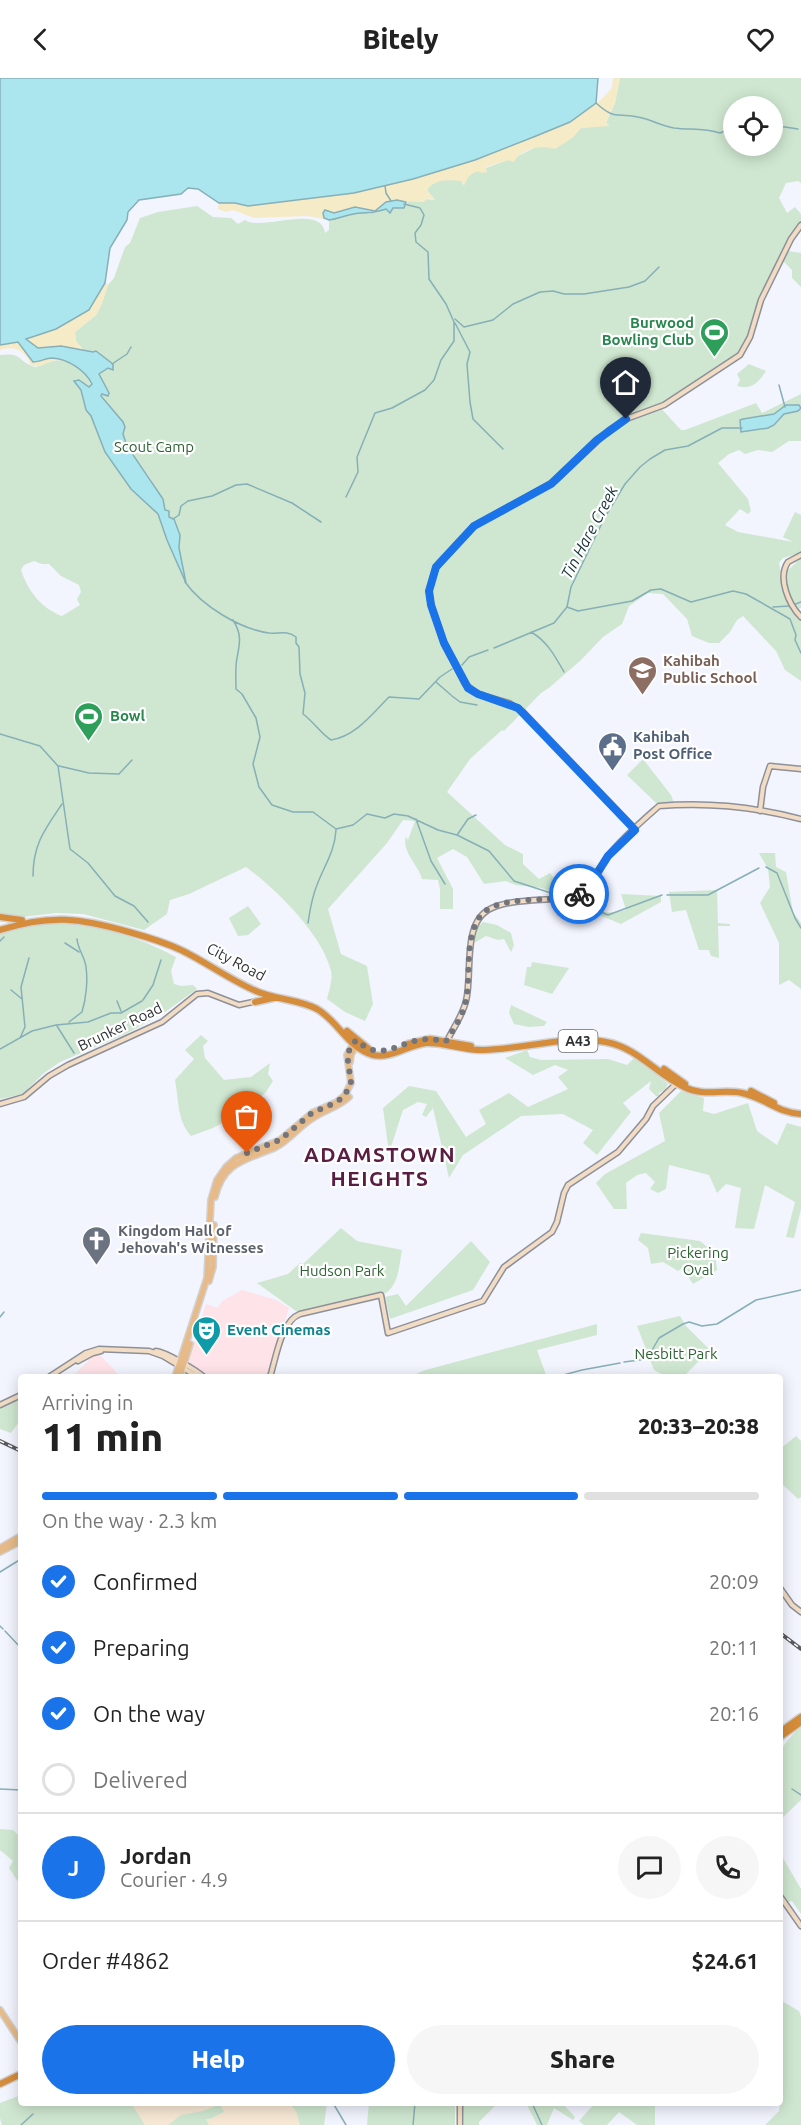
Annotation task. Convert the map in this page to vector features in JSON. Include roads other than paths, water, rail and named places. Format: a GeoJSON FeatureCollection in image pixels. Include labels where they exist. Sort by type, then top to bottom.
{"type":"FeatureCollection","features":[{"type":"Feature","properties":{"kind":"highway","name":"City Road"},"geometry":{"type":"LineString","coordinates":[[2,927],[22,920],[59,915],[76,916],[158,937],[184,947],[259,995],[309,1006],[323,1013],[369,1054],[388,1054],[419,1044],[446,1043]]}},
{"type":"Feature","properties":{"kind":"highway"},"geometry":{"type":"LineString","coordinates":[[0,917],[22,920]]}},
{"type":"Feature","properties":{"kind":"highway","name":"City Road"},"geometry":{"type":"LineString","coordinates":[[2,927],[56,919],[76,920],[97,923],[150,938],[180,950],[259,995],[311,1003],[322,1008],[356,1043]]}},
{"type":"Feature","properties":{"kind":"highway"},"geometry":{"type":"LineString","coordinates":[[259,995],[279,998]]}},
{"type":"Feature","properties":{"kind":"highway","name":"A43"},"geometry":{"type":"LineString","coordinates":[[446,1043],[467,1050],[485,1050],[562,1042],[603,1041],[634,1052],[690,1090],[705,1094],[743,1093],[778,1110],[801,1112]]}},
{"type":"Feature","properties":{"kind":"highway"},"geometry":{"type":"LineString","coordinates":[[783,1730],[801,1717]]}},
{"type":"Feature","properties":{"kind":"highway"},"geometry":{"type":"LineString","coordinates":[[783,1735],[801,1722]]}},
{"type":"Feature","properties":{"kind":"highway"},"geometry":{"type":"LineString","coordinates":[[0,2084],[18,2075]]}},
{"type":"Feature","properties":{"kind":"main road"},"geometry":{"type":"LineString","coordinates":[[635,830],[523,712],[513,705],[467,686],[444,643],[431,605],[429,591],[431,578],[441,559],[479,522],[555,481],[597,440],[617,425],[664,405],[736,359],[748,344],[761,300],[791,239],[801,225]]}},
{"type":"Feature","properties":{"kind":"main road"},"geometry":{"type":"LineString","coordinates":[[801,555],[788,562],[783,572],[790,603],[801,617]]}},
{"type":"Feature","properties":{"kind":"main road"},"geometry":{"type":"LineString","coordinates":[[760,811],[763,787],[770,766],[801,769]]}},
{"type":"Feature","properties":{"kind":"main road"},"geometry":{"type":"LineString","coordinates":[[446,1043],[465,1006],[472,934],[484,912],[497,906],[570,898],[586,889],[608,856],[658,807],[701,804],[760,811],[801,819]]}},
{"type":"Feature","properties":{"kind":"main road","name":"Brunker Road"},"geometry":{"type":"LineString","coordinates":[[0,1104],[24,1098],[49,1076],[68,1065],[162,1022],[197,994],[208,993],[239,1005],[259,995]]}},
{"type":"Feature","properties":{"kind":"main road"},"geometry":{"type":"LineString","coordinates":[[181,1365],[207,1278],[211,1200],[217,1180],[236,1158],[280,1140],[312,1113],[337,1102],[345,1095],[351,1083],[347,1054],[356,1043]]}},
{"type":"Feature","properties":{"kind":"main road"},"geometry":{"type":"LineString","coordinates":[[178,1374],[211,1276],[214,1202],[221,1181],[238,1162],[276,1147],[311,1119],[345,1101],[353,1089],[354,1080],[350,1058],[356,1043]]}},
{"type":"Feature","properties":{"kind":"main road"},"geometry":{"type":"LineString","coordinates":[[271,1374],[286,1325],[291,1318],[300,1314],[381,1295],[388,1333],[483,1301],[504,1267],[552,1232],[568,1185],[618,1152],[646,1119],[653,1106],[678,1082]]}},
{"type":"Feature","properties":{"kind":"main road"},"geometry":{"type":"LineString","coordinates":[[54,1374],[94,1350],[150,1351],[198,1374]]}},
{"type":"Feature","properties":{"kind":"main road"},"geometry":{"type":"LineString","coordinates":[[181,1365],[194,1374]]}},
{"type":"Feature","properties":{"kind":"main road"},"geometry":{"type":"LineString","coordinates":[[0,1405],[18,1396]]}},
{"type":"Feature","properties":{"kind":"main road"},"geometry":{"type":"LineString","coordinates":[[0,1548],[18,1538]]}},
{"type":"Feature","properties":{"kind":"main road"},"geometry":{"type":"LineString","coordinates":[[0,1552],[18,1543]]}},
{"type":"Feature","properties":{"kind":"main road"},"geometry":{"type":"LineString","coordinates":[[783,1592],[792,1605],[801,1612]]}},
{"type":"Feature","properties":{"kind":"main road"},"geometry":{"type":"LineString","coordinates":[[783,1900],[801,1926]]}},
{"type":"Feature","properties":{"kind":"main road"},"geometry":{"type":"LineString","coordinates":[[0,2010],[18,2037]]}},
{"type":"Feature","properties":{"kind":"main road"},"geometry":{"type":"LineString","coordinates":[[460,2106],[460,2125]]}},
{"type":"Feature","properties":{"kind":"water"},"geometry":{"type":"Polygon","coordinates":[[[0,78],[598,78],[596,103],[570,122],[475,160],[413,179],[354,193],[248,206],[219,203],[198,189],[188,188],[181,194],[139,200],[128,212],[127,220],[110,248],[105,283],[89,310],[56,329],[26,339],[38,348],[61,346],[96,351],[113,364],[113,370],[108,368],[99,374],[109,393],[108,396],[102,394],[101,396],[123,422],[125,427],[123,434],[127,446],[163,499],[165,510],[169,511],[169,517],[174,519],[180,535],[179,548],[186,583],[158,514],[131,489],[105,452],[91,416],[86,410],[81,390],[74,381],[79,380],[89,387],[92,384],[89,379],[80,370],[64,361],[52,358],[33,362],[18,342],[0,345],[0,78]]]}},
{"type":"Feature","properties":{"kind":"water"},"geometry":{"type":"Polygon","coordinates":[[[397,200],[406,202],[404,208],[393,208],[390,213],[386,209],[329,220],[324,218],[325,210],[334,213],[355,207],[375,211],[386,202],[397,200]]]}},
{"type":"Feature","properties":{"kind":"water"},"geometry":{"type":"Polygon","coordinates":[[[786,405],[799,405],[801,408],[798,411],[784,414],[768,428],[741,432],[740,420],[774,414],[786,405]]]}},
{"type":"Feature","properties":{"kind":"waterway"},"geometry":{"type":"LineString","coordinates":[[596,103],[616,115],[642,118],[674,128],[723,132]]}},
{"type":"Feature","properties":{"kind":"waterway"},"geometry":{"type":"LineString","coordinates":[[783,127],[798,129]]}},
{"type":"Feature","properties":{"kind":"waterway"},"geometry":{"type":"LineString","coordinates":[[385,186],[391,201]]}},
{"type":"Feature","properties":{"kind":"waterway"},"geometry":{"type":"LineString","coordinates":[[346,497],[358,472],[357,457],[375,413],[392,408],[425,390],[434,380],[441,360],[454,341],[454,322],[446,304],[429,279],[428,252],[416,242],[415,233],[424,215],[420,208],[404,204]]}},
{"type":"Feature","properties":{"kind":"waterway"},"geometry":{"type":"LineString","coordinates":[[455,319],[464,327],[493,320],[513,304],[540,292],[584,294],[629,287],[645,281],[659,267]]}},
{"type":"Feature","properties":{"kind":"waterway"},"geometry":{"type":"LineString","coordinates":[[455,323],[470,352],[467,364],[473,419],[503,449]]}},
{"type":"Feature","properties":{"kind":"waterway"},"geometry":{"type":"LineString","coordinates":[[112,364],[127,354],[131,347]]}},
{"type":"Feature","properties":{"kind":"waterway"},"geometry":{"type":"LineString","coordinates":[[779,385],[785,407]]}},
{"type":"Feature","properties":{"kind":"waterway","name":"Tin Hare Creek"},"geometry":{"type":"LineString","coordinates":[[567,607],[571,587],[605,517],[625,484],[640,467],[665,450],[688,446],[722,428],[742,428]]}},
{"type":"Feature","properties":{"kind":"waterway"},"geometry":{"type":"LineString","coordinates":[[173,519],[179,515],[181,506],[188,501],[212,496],[236,485],[247,484],[292,503],[321,522]]}},
{"type":"Feature","properties":{"kind":"waterway"},"geometry":{"type":"LineString","coordinates":[[599,513],[601,507]]}},
{"type":"Feature","properties":{"kind":"waterway"},"geometry":{"type":"LineString","coordinates":[[571,568],[577,574]]}},
{"type":"Feature","properties":{"kind":"waterway"},"geometry":{"type":"LineString","coordinates":[[185,582],[211,608],[246,627],[269,633],[286,633],[296,637],[299,647],[300,674],[305,693],[303,714],[331,740],[356,729],[389,697],[419,699],[440,677],[452,669]]}},
{"type":"Feature","properties":{"kind":"waterway"},"geometry":{"type":"LineString","coordinates":[[494,648],[554,623],[567,607],[578,611],[632,601],[651,590],[661,589],[691,602],[733,591],[746,594],[790,619],[801,653]]}},
{"type":"Feature","properties":{"kind":"waterway"},"geometry":{"type":"LineString","coordinates":[[793,605],[801,602]]}},
{"type":"Feature","properties":{"kind":"waterway"},"geometry":{"type":"LineString","coordinates":[[773,607],[789,606]]}},
{"type":"Feature","properties":{"kind":"waterway"},"geometry":{"type":"LineString","coordinates":[[233,620],[240,639],[236,666],[236,689],[242,694],[256,718],[260,737],[253,764],[259,787],[272,805],[293,812],[313,812],[336,829],[353,825],[367,814],[385,818],[394,814],[408,816],[438,830],[457,835],[489,851],[514,881],[557,895]]}},
{"type":"Feature","properties":{"kind":"waterway"},"geometry":{"type":"LineString","coordinates":[[531,632],[546,644],[564,672]]}},
{"type":"Feature","properties":{"kind":"waterway"},"geometry":{"type":"LineString","coordinates":[[462,665],[469,657],[488,650]]}},
{"type":"Feature","properties":{"kind":"waterway"},"geometry":{"type":"LineString","coordinates":[[436,682],[451,695]]}},
{"type":"Feature","properties":{"kind":"waterway"},"geometry":{"type":"LineString","coordinates":[[452,696],[460,702],[477,705]]}},
{"type":"Feature","properties":{"kind":"waterway"},"geometry":{"type":"LineString","coordinates":[[0,734],[40,746],[58,766],[70,849],[88,863],[115,896],[134,906],[148,922]]}},
{"type":"Feature","properties":{"kind":"waterway"},"geometry":{"type":"LineString","coordinates":[[59,766],[89,773],[119,774],[132,760]]}},
{"type":"Feature","properties":{"kind":"waterway"},"geometry":{"type":"LineString","coordinates":[[33,876],[38,846],[45,829],[62,804]]}},
{"type":"Feature","properties":{"kind":"waterway"},"geometry":{"type":"LineString","coordinates":[[457,835],[468,819],[476,815]]}},
{"type":"Feature","properties":{"kind":"waterway"},"geometry":{"type":"LineString","coordinates":[[416,819],[431,861],[445,884]]}},
{"type":"Feature","properties":{"kind":"waterway"},"geometry":{"type":"LineString","coordinates":[[308,923],[314,894],[331,852],[336,830]]}},
{"type":"Feature","properties":{"kind":"waterway"},"geometry":{"type":"LineString","coordinates":[[766,867],[777,873],[801,928]]}},
{"type":"Feature","properties":{"kind":"waterway"},"geometry":{"type":"LineString","coordinates":[[667,895],[708,895],[759,868]]}},
{"type":"Feature","properties":{"kind":"waterway"},"geometry":{"type":"LineString","coordinates":[[582,904],[608,915],[662,895]]}},
{"type":"Feature","properties":{"kind":"waterway"},"geometry":{"type":"LineString","coordinates":[[0,941],[4,937]]}},
{"type":"Feature","properties":{"kind":"waterway"},"geometry":{"type":"LineString","coordinates":[[69,1022],[82,1012],[85,1001],[87,978],[77,939]]}},
{"type":"Feature","properties":{"kind":"waterway"},"geometry":{"type":"LineString","coordinates":[[65,943],[79,952]]}},
{"type":"Feature","properties":{"kind":"waterway"},"geometry":{"type":"LineString","coordinates":[[20,1038],[25,1027],[21,987],[29,958]]}},
{"type":"Feature","properties":{"kind":"waterway"},"geometry":{"type":"LineString","coordinates":[[143,1000],[153,985],[161,960]]}},
{"type":"Feature","properties":{"kind":"waterway"},"geometry":{"type":"LineString","coordinates":[[11,990],[22,999]]}},
{"type":"Feature","properties":{"kind":"waterway"},"geometry":{"type":"LineString","coordinates":[[117,1001],[121,1011]]}},
{"type":"Feature","properties":{"kind":"waterway"},"geometry":{"type":"LineString","coordinates":[[0,1049],[32,1031],[56,1025],[88,1022],[111,1013],[121,1013],[142,1001]]}},
{"type":"Feature","properties":{"kind":"waterway"},"geometry":{"type":"LineString","coordinates":[[57,1026],[74,1053]]}},
{"type":"Feature","properties":{"kind":"waterway"},"geometry":{"type":"LineString","coordinates":[[624,1362],[647,1359],[659,1338],[683,1324],[689,1322],[702,1326],[717,1324],[756,1300],[801,1290]]}},
{"type":"Feature","properties":{"kind":"waterway"},"geometry":{"type":"LineString","coordinates":[[0,1317],[4,1312]]}},
{"type":"Feature","properties":{"kind":"waterway"},"geometry":{"type":"LineString","coordinates":[[567,1374],[620,1363]]}},
{"type":"Feature","properties":{"kind":"waterway"},"geometry":{"type":"LineString","coordinates":[[0,1572],[18,1561]]}},
{"type":"Feature","properties":{"kind":"waterway"},"geometry":{"type":"LineString","coordinates":[[0,1626],[3,1629]]}},
{"type":"Feature","properties":{"kind":"waterway"},"geometry":{"type":"LineString","coordinates":[[5,1631],[18,1645]]}},
{"type":"Feature","properties":{"kind":"waterway"},"geometry":{"type":"LineString","coordinates":[[0,1789],[18,1790]]}},
{"type":"Feature","properties":{"kind":"waterway"},"geometry":{"type":"LineString","coordinates":[[792,1789],[801,1795]]}},
{"type":"Feature","properties":{"kind":"waterway"},"geometry":{"type":"LineString","coordinates":[[335,2106],[346,2125]]}},
{"type":"Feature","properties":{"kind":"waterway"},"geometry":{"type":"LineString","coordinates":[[413,2125],[415,2106]]}},
{"type":"Feature","properties":{"kind":"waterway"},"geometry":{"type":"LineString","coordinates":[[533,2106],[542,2125]]}},
{"type":"Feature","properties":{"kind":"waterway"},"geometry":{"type":"LineString","coordinates":[[21,2125],[33,2114]]}},
{"type":"Feature","properties":{"kind":"railway"},"geometry":{"type":"LineString","coordinates":[[0,1441],[18,1450]]}},
{"type":"Feature","properties":{"kind":"railway"},"geometry":{"type":"LineString","coordinates":[[783,1635],[801,1649]]}},
{"type":"Feature","properties":{"kind":"place","name":"Burwood Bowling Club"},"geometry":{"type":"Point","coordinates":[715,358]}},
{"type":"Feature","properties":{"kind":"place","name":"Kahibah Public School"},"geometry":{"type":"Point","coordinates":[642,696]}},
{"type":"Feature","properties":{"kind":"place","name":"Bowl"},"geometry":{"type":"Point","coordinates":[89,742]}},
{"type":"Feature","properties":{"kind":"place","name":"Kahibah Post Office"},"geometry":{"type":"Point","coordinates":[612,772]}},
{"type":"Feature","properties":{"kind":"place","name":"Kingdom Hall of Jehovah's Witnesses"},"geometry":{"type":"Point","coordinates":[97,1266]}},
{"type":"Feature","properties":{"kind":"place","name":"Event Cinemas"},"geometry":{"type":"Point","coordinates":[206,1356]}},
{"type":"Feature","properties":{"kind":"district","name":"ADAMSTOWN HEIGHTS"},"geometry":{"type":"Point","coordinates":[380,1167]}},
{"type":"Feature","properties":{"kind":"park label","name":"Scout Camp"},"geometry":{"type":"Point","coordinates":[154,447]}},
{"type":"Feature","properties":{"kind":"park label","name":"Pickering Oval"},"geometry":{"type":"Point","coordinates":[698,1262]}},
{"type":"Feature","properties":{"kind":"park label","name":"Hudson Park"},"geometry":{"type":"Point","coordinates":[342,1271]}},
{"type":"Feature","properties":{"kind":"park label","name":"Nesbitt Park"},"geometry":{"type":"Point","coordinates":[676,1354]}}]}
